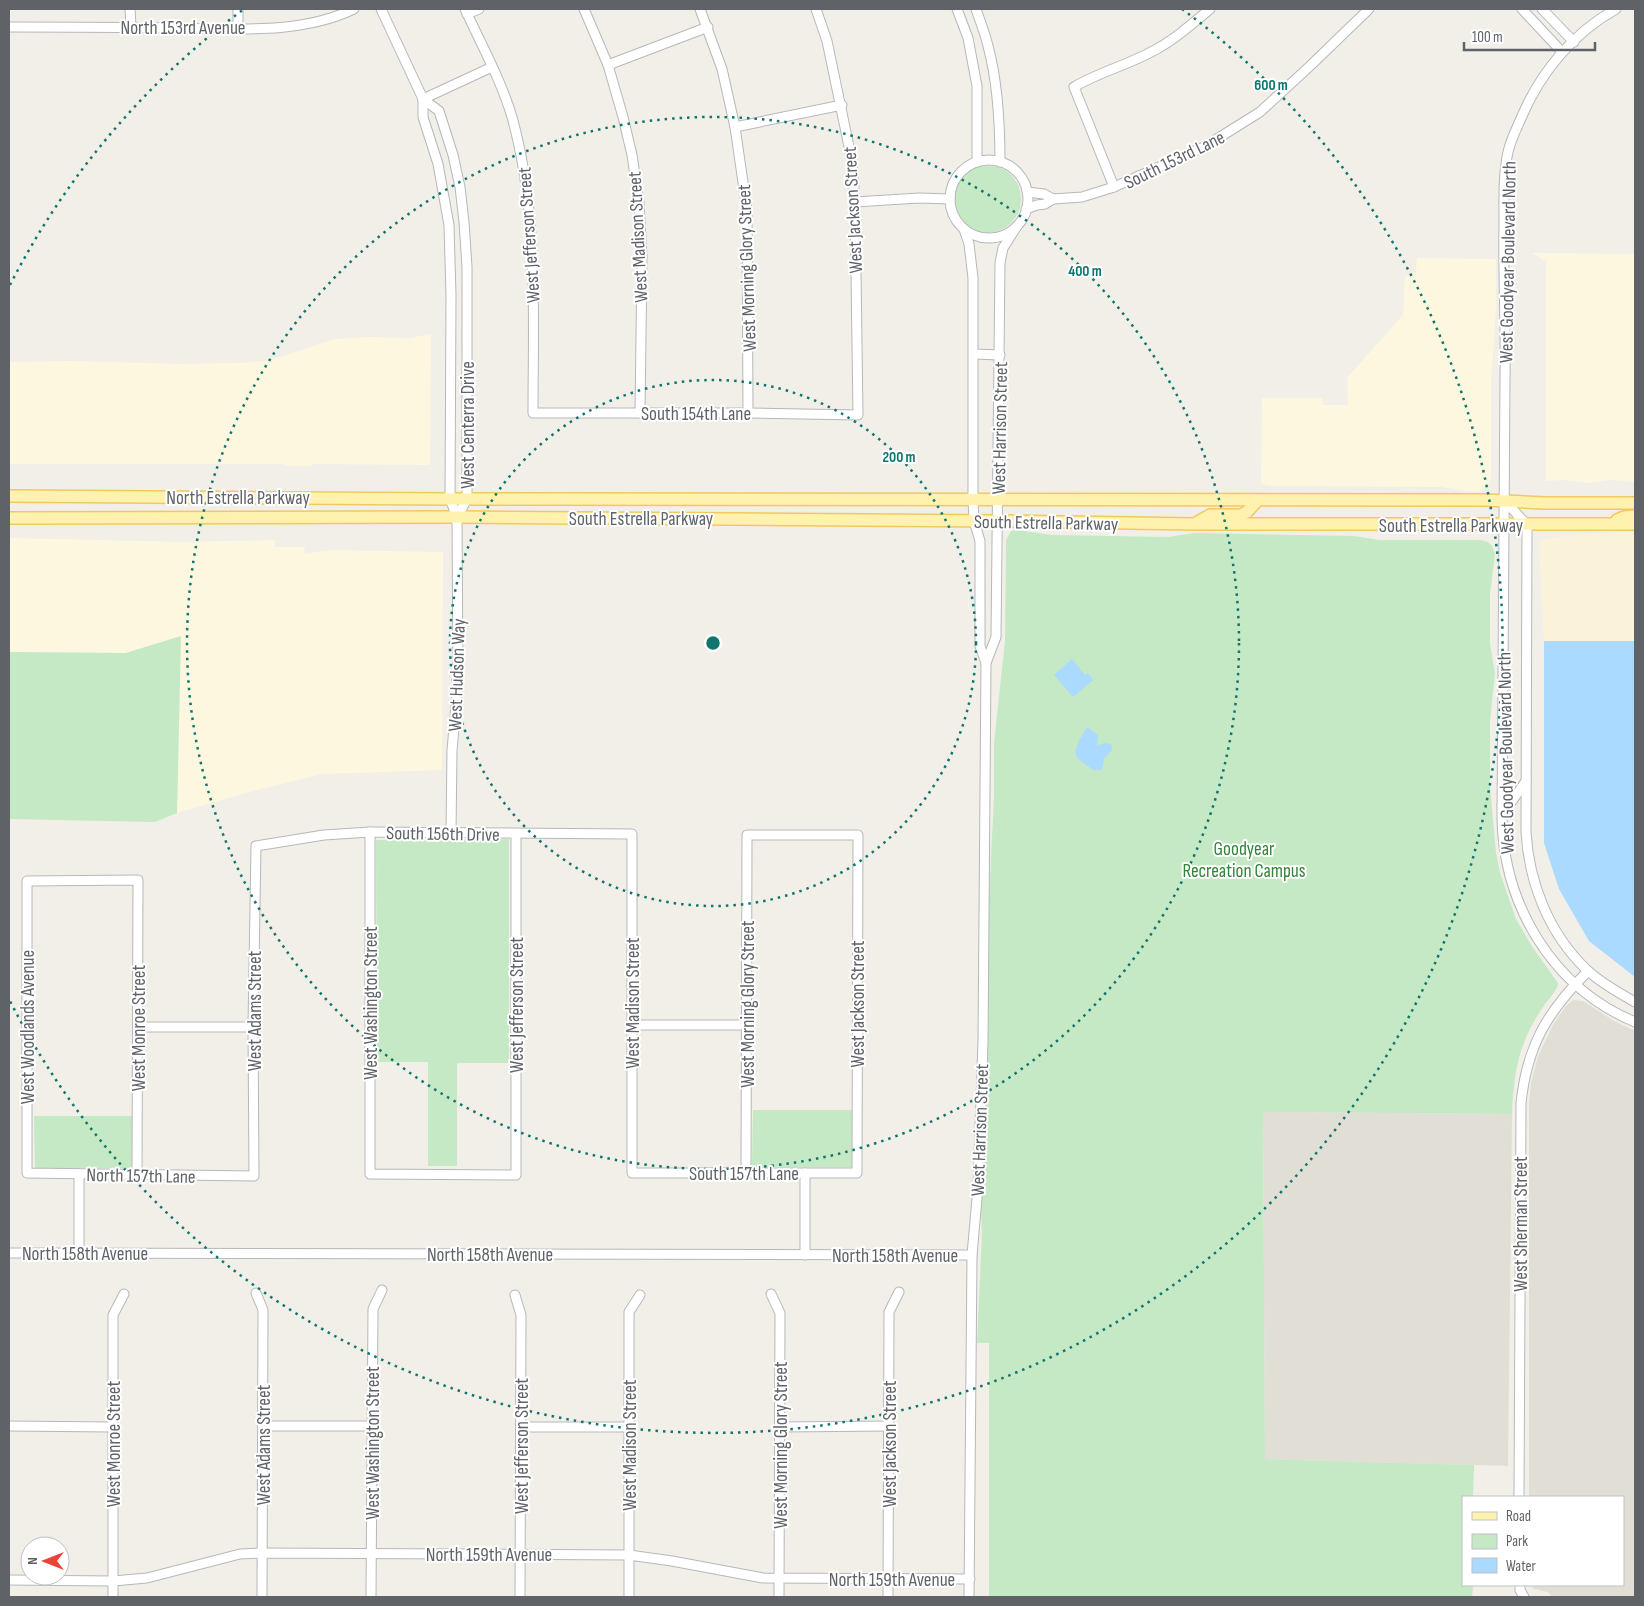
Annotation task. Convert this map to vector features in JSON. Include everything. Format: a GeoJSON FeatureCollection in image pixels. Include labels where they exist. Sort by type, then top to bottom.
{"type":"FeatureCollection","features":[{"type":"Feature","properties":{"kind":"main road","name":"North Estrella Parkway"},"geometry":{"type":"LineString","coordinates":[[9,496],[467,499]]}},
{"type":"Feature","properties":{"kind":"main road"},"geometry":{"type":"LineString","coordinates":[[192,497],[192,517]]}},
{"type":"Feature","properties":{"kind":"main road","name":"South Estrella Parkway"},"geometry":{"type":"LineString","coordinates":[[467,499],[998,499],[1635,503]]}},
{"type":"Feature","properties":{"kind":"main road"},"geometry":{"type":"LineString","coordinates":[[1195,524],[1210,515],[1241,515],[1258,501]]}},
{"type":"Feature","properties":{"kind":"main road"},"geometry":{"type":"LineString","coordinates":[[1608,525],[1624,517],[1635,516]]}},
{"type":"Feature","properties":{"kind":"main road","name":"South Estrella Parkway"},"geometry":{"type":"LineString","coordinates":[[457,517],[1195,524],[1635,524]]}},
{"type":"Feature","properties":{"kind":"main road","name":"North Estrella Parkway"},"geometry":{"type":"LineString","coordinates":[[9,518],[457,517]]}},
{"type":"Feature","properties":{"kind":"street"},"geometry":{"type":"LineString","coordinates":[[130,9],[131,27]]}},
{"type":"Feature","properties":{"kind":"street"},"geometry":{"type":"LineString","coordinates":[[238,9],[238,28]]}},
{"type":"Feature","properties":{"kind":"street","name":"North 153rd Avenue"},"geometry":{"type":"LineString","coordinates":[[9,27],[238,28],[297,26],[318,22],[354,9]]}},
{"type":"Feature","properties":{"kind":"street","name":"West Centerra Drive"},"geometry":{"type":"LineString","coordinates":[[381,9],[423,99],[423,117],[438,164],[449,225],[451,295],[450,499],[457,517]]}},
{"type":"Feature","properties":{"kind":"street"},"geometry":{"type":"LineString","coordinates":[[466,12],[479,9]]}},
{"type":"Feature","properties":{"kind":"street","name":"West Madison Street"},"geometry":{"type":"LineString","coordinates":[[584,9],[608,64],[632,155],[639,202],[642,258],[640,413]]}},
{"type":"Feature","properties":{"kind":"street","name":"West Morning Glory Street"},"geometry":{"type":"LineString","coordinates":[[700,9],[722,69],[735,127],[748,210],[748,413]]}},
{"type":"Feature","properties":{"kind":"street","name":"West Jackson Street"},"geometry":{"type":"LineString","coordinates":[[816,9],[827,41],[842,105],[852,161],[855,202],[858,415]]}},
{"type":"Feature","properties":{"kind":"street"},"geometry":{"type":"LineString","coordinates":[[958,9],[968,38],[977,86],[977,162]]}},
{"type":"Feature","properties":{"kind":"street"},"geometry":{"type":"LineString","coordinates":[[976,9],[988,46],[996,94],[1000,134],[1000,162]]}},
{"type":"Feature","properties":{"kind":"street"},"geometry":{"type":"LineString","coordinates":[[1114,187],[1074,86],[1090,77],[1152,51],[1180,33],[1210,9]]}},
{"type":"Feature","properties":{"kind":"street","name":"South 153rd Lane"},"geometry":{"type":"LineString","coordinates":[[1026,209],[1045,204],[1054,199],[1082,197],[1114,187],[1204,147],[1260,112],[1368,9]]}},
{"type":"Feature","properties":{"kind":"street"},"geometry":{"type":"LineString","coordinates":[[1522,9],[1562,52]]}},
{"type":"Feature","properties":{"kind":"street"},"geometry":{"type":"LineString","coordinates":[[1542,9],[1574,42]]}},
{"type":"Feature","properties":{"kind":"street","name":"West Goodyear Boulevard North"},"geometry":{"type":"LineString","coordinates":[[1616,9],[1599,20],[1562,52],[1539,81],[1530,97],[1508,152],[1505,175],[1503,254],[1505,502],[1502,805],[1503,840],[1511,879],[1523,914],[1540,944],[1574,984],[1604,1006],[1635,1022]]}},
{"type":"Feature","properties":{"kind":"street","name":"West Jefferson Street"},"geometry":{"type":"LineString","coordinates":[[466,12],[492,67],[511,115],[524,164],[530,206],[534,261],[533,413]]}},
{"type":"Feature","properties":{"kind":"street"},"geometry":{"type":"LineString","coordinates":[[608,64],[708,27]]}},
{"type":"Feature","properties":{"kind":"street"},"geometry":{"type":"LineString","coordinates":[[423,99],[492,67]]}},
{"type":"Feature","properties":{"kind":"street","name":"West Centerra Drive"},"geometry":{"type":"LineString","coordinates":[[423,99],[439,111],[453,155],[463,206],[467,267],[467,499],[457,517]]}},
{"type":"Feature","properties":{"kind":"street"},"geometry":{"type":"LineString","coordinates":[[735,127],[842,105]]}},
{"type":"Feature","properties":{"kind":"street"},"geometry":{"type":"LineString","coordinates":[[988,160],[1000,162],[1011,167],[1020,176],[1027,192],[1026,209],[1017,226],[1008,233],[991,238],[974,235],[956,221],[950,200],[952,187],[957,176],[966,167],[988,160]]}},
{"type":"Feature","properties":{"kind":"street","name":"South 153rd Lane"},"geometry":{"type":"LineString","coordinates":[[1027,192],[1044,194],[1054,199]]}},
{"type":"Feature","properties":{"kind":"street"},"geometry":{"type":"LineString","coordinates":[[855,202],[919,198],[950,200]]}},
{"type":"Feature","properties":{"kind":"street"},"geometry":{"type":"LineString","coordinates":[[446,209],[463,206]]}},
{"type":"Feature","properties":{"kind":"street","name":"West Harrison Street"},"geometry":{"type":"LineString","coordinates":[[986,663],[996,637],[1000,263],[1004,248],[1017,226]]}},
{"type":"Feature","properties":{"kind":"street","name":"West Harrison Street"},"geometry":{"type":"LineString","coordinates":[[964,229],[972,260],[974,521],[980,541],[980,646],[986,663],[983,1042],[978,1187],[972,1255],[969,1597]]}},
{"type":"Feature","properties":{"kind":"street"},"geometry":{"type":"LineString","coordinates":[[974,354],[1000,354]]}},
{"type":"Feature","properties":{"kind":"street","name":"South 154th Lane"},"geometry":{"type":"LineString","coordinates":[[533,413],[858,415]]}},
{"type":"Feature","properties":{"kind":"street"},"geometry":{"type":"LineString","coordinates":[[1505,502],[1527,524]]}},
{"type":"Feature","properties":{"kind":"street","name":"West Hudson Way"},"geometry":{"type":"LineString","coordinates":[[451,833],[452,750],[458,684],[457,517]]}},
{"type":"Feature","properties":{"kind":"street","name":"West Goodyear Boulevard North"},"geometry":{"type":"LineString","coordinates":[[1527,524],[1526,841],[1532,877],[1552,925],[1574,956],[1588,970],[1620,994],[1635,1002]]}},
{"type":"Feature","properties":{"kind":"street"},"geometry":{"type":"LineString","coordinates":[[1502,805],[1512,801],[1526,781]]}},
{"type":"Feature","properties":{"kind":"street","name":"South 156th Drive"},"geometry":{"type":"LineString","coordinates":[[256,846],[324,835],[370,832],[632,834]]}},
{"type":"Feature","properties":{"kind":"street","name":"West Washington Street"},"geometry":{"type":"LineString","coordinates":[[370,832],[370,1174],[516,1175]]}},
{"type":"Feature","properties":{"kind":"street","name":"West Jefferson Street"},"geometry":{"type":"LineString","coordinates":[[516,834],[516,1175]]}},
{"type":"Feature","properties":{"kind":"street","name":"West Madison Street"},"geometry":{"type":"LineString","coordinates":[[632,834],[632,1173]]}},
{"type":"Feature","properties":{"kind":"street","name":"West Morning Glory Street"},"geometry":{"type":"LineString","coordinates":[[746,1172],[747,835]]}},
{"type":"Feature","properties":{"kind":"street","name":"West Jackson Street"},"geometry":{"type":"LineString","coordinates":[[747,835],[858,835],[856,1173]]}},
{"type":"Feature","properties":{"kind":"street","name":"West Adams Street"},"geometry":{"type":"LineString","coordinates":[[254,1176],[253,1026],[256,846]]}},
{"type":"Feature","properties":{"kind":"street","name":"West Woodlands Avenue"},"geometry":{"type":"LineString","coordinates":[[27,1173],[27,882],[138,880]]}},
{"type":"Feature","properties":{"kind":"street","name":"West Monroe Street"},"geometry":{"type":"LineString","coordinates":[[137,1175],[138,880]]}},
{"type":"Feature","properties":{"kind":"street","name":"West Sherman Street"},"geometry":{"type":"LineString","coordinates":[[1519,1496],[1521,1103],[1523,1083],[1532,1050],[1542,1028],[1574,984],[1588,970]]}},
{"type":"Feature","properties":{"kind":"street"},"geometry":{"type":"LineString","coordinates":[[632,1025],[746,1025]]}},
{"type":"Feature","properties":{"kind":"street"},"geometry":{"type":"LineString","coordinates":[[138,1027],[253,1026]]}},
{"type":"Feature","properties":{"kind":"street","name":"North 157th Lane"},"geometry":{"type":"LineString","coordinates":[[27,1173],[254,1176]]}},
{"type":"Feature","properties":{"kind":"street","name":"South 157th Lane"},"geometry":{"type":"LineString","coordinates":[[632,1173],[856,1173]]}},
{"type":"Feature","properties":{"kind":"street"},"geometry":{"type":"LineString","coordinates":[[805,1173],[805,1255]]}},
{"type":"Feature","properties":{"kind":"street"},"geometry":{"type":"LineString","coordinates":[[79,1174],[79,1253]]}},
{"type":"Feature","properties":{"kind":"street","name":"North 158th Avenue"},"geometry":{"type":"LineString","coordinates":[[9,1253],[972,1255]]}},
{"type":"Feature","properties":{"kind":"street","name":"West Washington Street"},"geometry":{"type":"LineString","coordinates":[[371,1597],[373,1309],[382,1290]]}},
{"type":"Feature","properties":{"kind":"street","name":"West Jackson Street"},"geometry":{"type":"LineString","coordinates":[[888,1597],[889,1312],[899,1292]]}},
{"type":"Feature","properties":{"kind":"street","name":"West Adams Street"},"geometry":{"type":"LineString","coordinates":[[256,1293],[264,1310],[262,1597]]}},
{"type":"Feature","properties":{"kind":"street","name":"West Monroe Street"},"geometry":{"type":"LineString","coordinates":[[113,1597],[113,1315],[124,1294]]}},
{"type":"Feature","properties":{"kind":"street","name":"West Morning Glory Street"},"geometry":{"type":"LineString","coordinates":[[771,1294],[780,1313],[779,1597]]}},
{"type":"Feature","properties":{"kind":"street","name":"West Jefferson Street"},"geometry":{"type":"LineString","coordinates":[[515,1295],[521,1315],[520,1597]]}},
{"type":"Feature","properties":{"kind":"street","name":"West Madison Street"},"geometry":{"type":"LineString","coordinates":[[629,1597],[629,1312],[640,1295]]}},
{"type":"Feature","properties":{"kind":"street"},"geometry":{"type":"LineString","coordinates":[[9,1426],[113,1426]]}},
{"type":"Feature","properties":{"kind":"street"},"geometry":{"type":"LineString","coordinates":[[263,1426],[372,1426]]}},
{"type":"Feature","properties":{"kind":"street"},"geometry":{"type":"LineString","coordinates":[[521,1426],[629,1426]]}},
{"type":"Feature","properties":{"kind":"street"},"geometry":{"type":"LineString","coordinates":[[780,1426],[889,1426]]}},
{"type":"Feature","properties":{"kind":"street","name":"North 159th Avenue"},"geometry":{"type":"LineString","coordinates":[[9,1580],[113,1580],[147,1578],[240,1554],[262,1553],[629,1555],[672,1561],[747,1576],[780,1578],[970,1579]]}},
{"type":"Feature","properties":{"kind":"shaded area"},"geometry":{"type":"Polygon","coordinates":[[[1532,253],[1635,254],[1635,482],[1610,480],[1587,483],[1564,480],[1546,481],[1546,261],[1532,253]]]}},
{"type":"Feature","properties":{"kind":"shaded area"},"geometry":{"type":"Polygon","coordinates":[[[1417,258],[1496,259],[1496,308],[1491,381],[1491,478],[1487,486],[1480,491],[1474,492],[1441,487],[1271,486],[1261,484],[1262,398],[1322,398],[1323,405],[1348,405],[1347,378],[1403,315],[1405,276],[1416,273],[1417,258]]]}},
{"type":"Feature","properties":{"kind":"shaded area"},"geometry":{"type":"Polygon","coordinates":[[[431,334],[430,465],[9,464],[9,362],[243,363],[280,357],[334,339],[369,337],[410,338],[431,334]]]}},
{"type":"Feature","properties":{"kind":"shaded area"},"geometry":{"type":"Polygon","coordinates":[[[9,538],[183,542],[275,540],[275,547],[304,547],[305,554],[330,550],[443,552],[442,770],[322,774],[256,790],[177,813],[181,636],[126,653],[9,652],[9,538]]]}},
{"type":"Feature","properties":{"kind":"shaded area"},"geometry":{"type":"Polygon","coordinates":[[[1573,1000],[1583,1001],[1614,1021],[1635,1031],[1635,1597],[1552,1597],[1548,1592],[1534,1589],[1531,1586],[1624,1586],[1624,1496],[1529,1496],[1529,1104],[1531,1083],[1538,1056],[1554,1023],[1566,1006],[1573,1000]]]}},
{"type":"Feature","properties":{"kind":"shaded area"},"geometry":{"type":"Polygon","coordinates":[[[1263,1112],[1512,1114],[1508,1466],[1265,1459],[1263,1112]]]}},
{"type":"Feature","properties":{"kind":"green space"},"geometry":{"type":"Polygon","coordinates":[[[987,165],[1000,168],[1011,175],[1018,186],[1021,199],[1018,212],[1011,223],[1000,230],[987,233],[974,230],[963,223],[956,212],[953,199],[956,186],[963,175],[974,168],[987,165]]]}},
{"type":"Feature","properties":{"kind":"green space","name":"Goodyear Recreation Campus"},"geometry":{"type":"Polygon","coordinates":[[[1018,530],[1051,535],[1168,537],[1195,533],[1354,536],[1379,540],[1479,540],[1488,542],[1492,546],[1495,554],[1490,594],[1490,644],[1495,674],[1490,721],[1490,786],[1496,853],[1500,873],[1516,919],[1531,945],[1558,983],[1557,988],[1533,1023],[1522,1047],[1514,1085],[1512,1114],[1263,1112],[1265,1459],[1474,1465],[1473,1496],[1462,1496],[1462,1586],[1473,1586],[1472,1597],[989,1597],[989,1343],[977,1343],[982,1233],[979,1162],[983,1021],[994,797],[994,743],[1005,641],[1006,540],[1011,531],[1018,530]]]}},
{"type":"Feature","properties":{"kind":"green space"},"geometry":{"type":"Polygon","coordinates":[[[181,636],[177,813],[155,822],[9,819],[9,652],[126,653],[181,636]]]}},
{"type":"Feature","properties":{"kind":"green space"},"geometry":{"type":"Polygon","coordinates":[[[509,839],[509,1063],[457,1063],[457,1166],[428,1166],[428,1062],[377,1062],[376,840],[509,839]]]}},
{"type":"Feature","properties":{"kind":"green space"},"geometry":{"type":"Polygon","coordinates":[[[753,1110],[853,1110],[853,1167],[752,1167],[753,1110]]]}},
{"type":"Feature","properties":{"kind":"green space"},"geometry":{"type":"Polygon","coordinates":[[[34,1116],[132,1116],[133,1168],[35,1168],[34,1116]]]}},
{"type":"Feature","properties":{"kind":"sand"},"geometry":{"type":"Polygon","coordinates":[[[1635,533],[1635,641],[1544,641],[1539,540],[1581,534],[1635,533]]]}},
{"type":"Feature","properties":{"kind":"water"},"geometry":{"type":"Polygon","coordinates":[[[1544,641],[1635,641],[1635,977],[1589,941],[1559,889],[1544,843],[1544,641]]]}},
{"type":"Feature","properties":{"kind":"water"},"geometry":{"type":"Polygon","coordinates":[[[1072,659],[1085,675],[1088,673],[1093,680],[1073,697],[1054,675],[1072,659]]]}},
{"type":"Feature","properties":{"kind":"water"},"geometry":{"type":"Polygon","coordinates":[[[1087,727],[1098,735],[1097,746],[1104,743],[1111,744],[1112,750],[1104,759],[1102,770],[1093,770],[1077,758],[1075,752],[1087,727]]]}}]}
